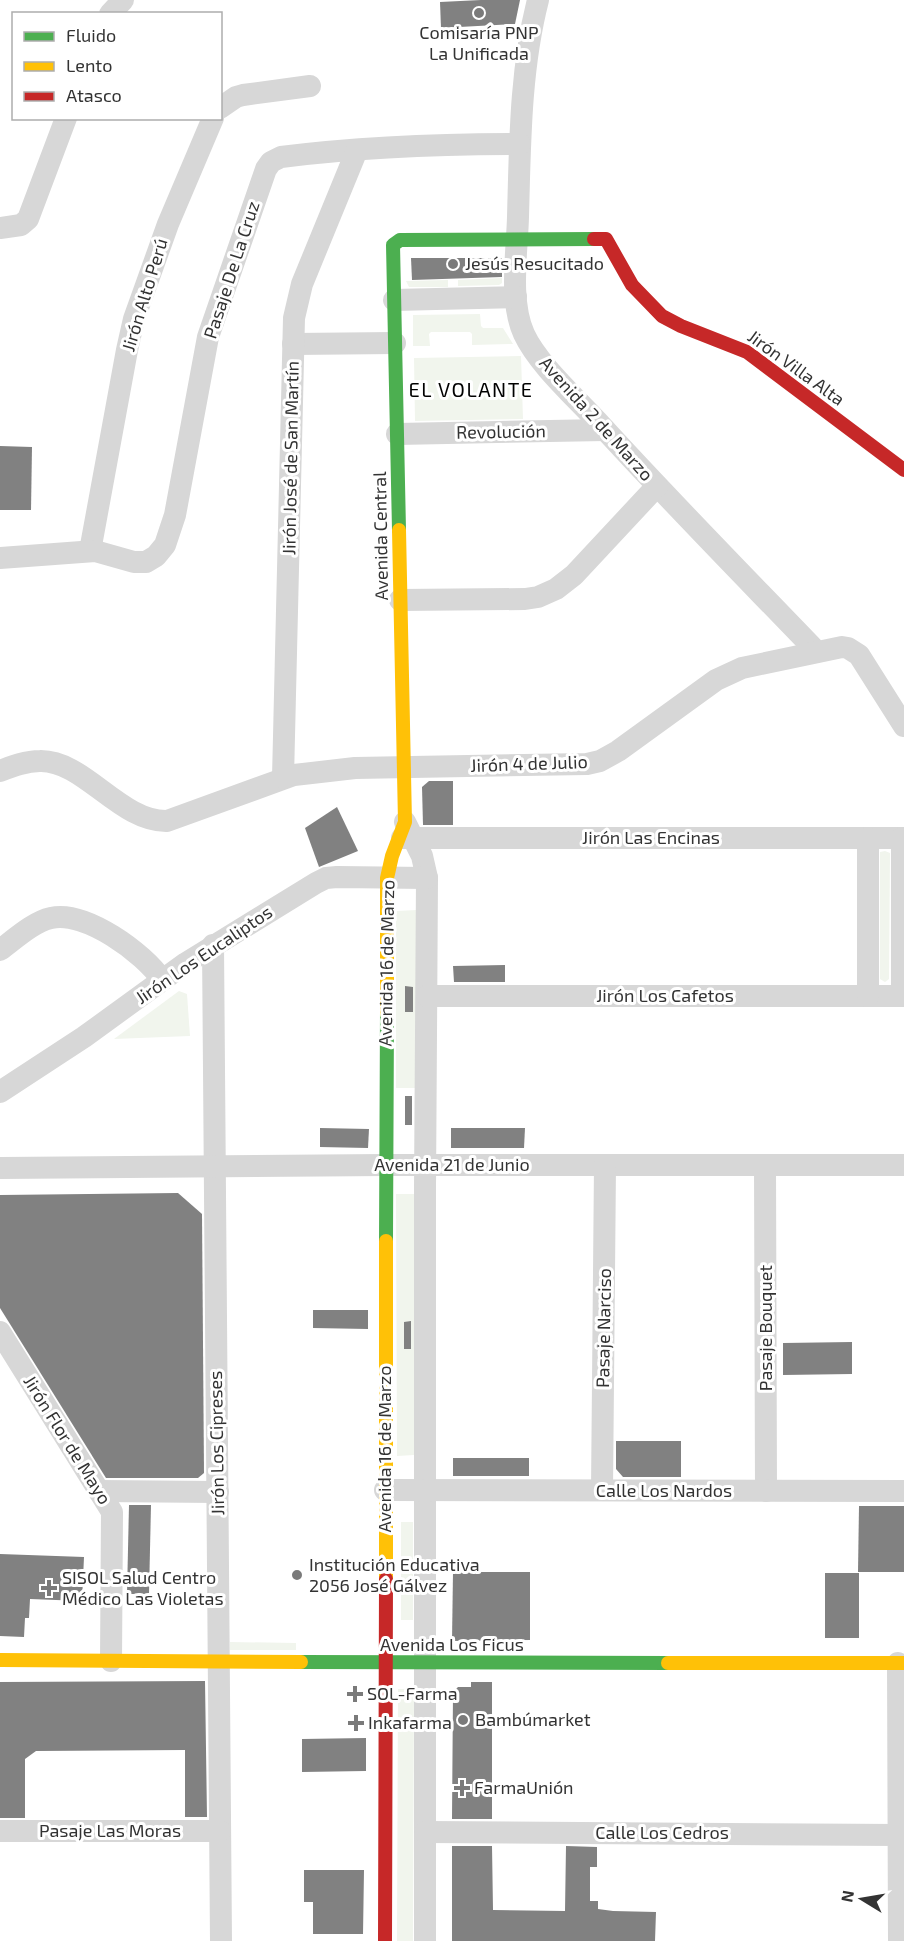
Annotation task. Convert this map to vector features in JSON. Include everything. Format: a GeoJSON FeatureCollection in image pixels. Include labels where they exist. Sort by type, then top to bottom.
{"type":"FeatureCollection","features":[{"type":"Feature","properties":{"kind":"street"},"geometry":{"type":"LineString","coordinates":[[112,12],[123,0]]}},
{"type":"Feature","properties":{"kind":"street","name":"Avenida 2 de Marzo"},"geometry":{"type":"LineString","coordinates":[[538,0],[524,85],[520,144],[516,297],[519,322],[531,347],[605,430],[816,651]]}},
{"type":"Feature","properties":{"kind":"street"},"geometry":{"type":"LineString","coordinates":[[222,107],[243,95],[310,86]]}},
{"type":"Feature","properties":{"kind":"street"},"geometry":{"type":"LineString","coordinates":[[0,228],[21,225],[28,219],[65,120]]}},
{"type":"Feature","properties":{"kind":"street","name":"Jirón Alto Perú"},"geometry":{"type":"LineString","coordinates":[[90,551],[134,319],[175,206],[212,120]]}},
{"type":"Feature","properties":{"kind":"street","name":"Pasaje De La Cruz"},"geometry":{"type":"LineString","coordinates":[[90,551],[134,562],[146,562],[156,556],[169,538],[208,337],[268,165],[281,157],[357,150],[442,145],[520,144]]}},
{"type":"Feature","properties":{"kind":"street","name":"Jirón José de San Martín"},"geometry":{"type":"LineString","coordinates":[[283,778],[294,318],[298,296],[357,150]]}},
{"type":"Feature","properties":{"kind":"street","name":"Avenida Central"},"geometry":{"type":"LineString","coordinates":[[406,833],[393,248],[395,242],[400,240],[517,238]]}},
{"type":"Feature","properties":{"kind":"street","name":"Jirón Villa Alta"},"geometry":{"type":"LineString","coordinates":[[517,238],[606,239],[633,286],[668,319],[747,352],[904,470]]}},
{"type":"Feature","properties":{"kind":"street"},"geometry":{"type":"LineString","coordinates":[[394,300],[516,297]]}},
{"type":"Feature","properties":{"kind":"street"},"geometry":{"type":"LineString","coordinates":[[293,344],[395,343]]}},
{"type":"Feature","properties":{"kind":"street","name":"Revolución"},"geometry":{"type":"LineString","coordinates":[[397,434],[605,430]]}},
{"type":"Feature","properties":{"kind":"street"},"geometry":{"type":"LineString","coordinates":[[400,600],[525,599],[547,594],[566,583],[657,486]]}},
{"type":"Feature","properties":{"kind":"street"},"geometry":{"type":"LineString","coordinates":[[0,558],[90,551]]}},
{"type":"Feature","properties":{"kind":"street"},"geometry":{"type":"LineString","coordinates":[[816,651],[842,647],[859,655],[904,726]]}},
{"type":"Feature","properties":{"kind":"street","name":"Jirón 4 de Julio"},"geometry":{"type":"LineString","coordinates":[[0,771],[28,762],[48,761],[82,777],[140,817],[156,822],[175,820],[283,778],[319,770],[593,763],[618,751],[716,680],[732,671],[816,651]]}},
{"type":"Feature","properties":{"kind":"street"},"geometry":{"type":"LineString","coordinates":[[406,833],[422,856],[428,878],[425,1165],[424,1941]]}},
{"type":"Feature","properties":{"kind":"street","name":"Jirón Las Encinas"},"geometry":{"type":"LineString","coordinates":[[406,833],[903,838]]}},
{"type":"Feature","properties":{"kind":"street","name":"Avenida 16 de Marzo"},"geometry":{"type":"LineString","coordinates":[[384,1941],[387,878],[392,856],[406,833]]}},
{"type":"Feature","properties":{"kind":"street"},"geometry":{"type":"LineString","coordinates":[[868,838],[868,996]]}},
{"type":"Feature","properties":{"kind":"street"},"geometry":{"type":"LineString","coordinates":[[903,838],[903,996]]}},
{"type":"Feature","properties":{"kind":"street","name":"Jirón Los Eucaliptos"},"geometry":{"type":"LineString","coordinates":[[0,1092],[213,945],[316,882],[337,877],[428,878]]}},
{"type":"Feature","properties":{"kind":"street"},"geometry":{"type":"LineString","coordinates":[[0,950],[49,918],[69,918],[96,927],[115,938],[147,961],[162,980]]}},
{"type":"Feature","properties":{"kind":"street","name":"Jirón Los Cipreses"},"geometry":{"type":"LineString","coordinates":[[213,945],[221,1941]]}},
{"type":"Feature","properties":{"kind":"street","name":"Jirón Los Cafetos"},"geometry":{"type":"LineString","coordinates":[[427,996],[903,996]]}},
{"type":"Feature","properties":{"kind":"street","name":"Pasaje Narciso"},"geometry":{"type":"LineString","coordinates":[[602,1491],[605,1165]]}},
{"type":"Feature","properties":{"kind":"street","name":"Pasaje Bouquet"},"geometry":{"type":"LineString","coordinates":[[765,1165],[766,1491]]}},
{"type":"Feature","properties":{"kind":"street","name":"Avenida 21 de Junio"},"geometry":{"type":"LineString","coordinates":[[0,1168],[904,1165]]}},
{"type":"Feature","properties":{"kind":"street","name":"Jirón Flor de Mayo"},"geometry":{"type":"LineString","coordinates":[[0,1332],[112,1512],[111,1661]]}},
{"type":"Feature","properties":{"kind":"street","name":"Calle Los Nardos"},"geometry":{"type":"LineString","coordinates":[[385,1490],[904,1491]]}},
{"type":"Feature","properties":{"kind":"street"},"geometry":{"type":"LineString","coordinates":[[99,1491],[218,1492]]}},
{"type":"Feature","properties":{"kind":"street","name":"Avenida Los Ficus"},"geometry":{"type":"LineString","coordinates":[[0,1660],[901,1663]]}},
{"type":"Feature","properties":{"kind":"street"},"geometry":{"type":"LineString","coordinates":[[899,1941],[901,1663]]}},
{"type":"Feature","properties":{"kind":"street","name":"Pasaje Las Moras"},"geometry":{"type":"LineString","coordinates":[[0,1831],[220,1831]]}},
{"type":"Feature","properties":{"kind":"street","name":"Calle Los Cedros"},"geometry":{"type":"LineString","coordinates":[[424,1832],[899,1835]]}},
{"type":"Feature","properties":{"kind":"shaded area"},"geometry":{"type":"Polygon","coordinates":[[[502,278],[502,283],[499,285],[458,286],[458,280],[502,278]]]}},
{"type":"Feature","properties":{"kind":"shaded area"},"geometry":{"type":"Polygon","coordinates":[[[448,280],[448,287],[409,287],[406,281],[448,280]]]}},
{"type":"Feature","properties":{"kind":"shaded area"},"geometry":{"type":"Polygon","coordinates":[[[480,314],[483,328],[503,328],[513,344],[472,345],[470,332],[431,332],[429,334],[430,346],[413,346],[413,315],[480,314]]]}},
{"type":"Feature","properties":{"kind":"shaded area","name":"EL VOLANTE"},"geometry":{"type":"Polygon","coordinates":[[[521,356],[523,419],[415,421],[414,358],[521,356]]]}},
{"type":"Feature","properties":{"kind":"shaded area"},"geometry":{"type":"Polygon","coordinates":[[[880,852],[890,853],[889,979],[885,982],[880,979],[880,852]]]}},
{"type":"Feature","properties":{"kind":"shaded area"},"geometry":{"type":"Polygon","coordinates":[[[417,910],[417,1088],[396,1088],[396,911],[417,910]]]}},
{"type":"Feature","properties":{"kind":"shaded area"},"geometry":{"type":"Polygon","coordinates":[[[179,991],[187,994],[190,1036],[114,1039],[179,991]]]}},
{"type":"Feature","properties":{"kind":"shaded area"},"geometry":{"type":"Polygon","coordinates":[[[396,1194],[414,1194],[414,1455],[397,1456],[396,1194]]]}},
{"type":"Feature","properties":{"kind":"shaded area"},"geometry":{"type":"Polygon","coordinates":[[[401,1522],[413,1522],[413,1620],[401,1620],[401,1522]]]}},
{"type":"Feature","properties":{"kind":"shaded area"},"geometry":{"type":"Polygon","coordinates":[[[230,1642],[296,1643],[296,1650],[230,1650],[230,1642]]]}},
{"type":"Feature","properties":{"kind":"shaded area"},"geometry":{"type":"Polygon","coordinates":[[[398,1689],[414,1689],[413,1941],[397,1941],[398,1689]]]}},
{"type":"Feature","properties":{"kind":"building","name":"Comisaría PNP La Unificada"},"geometry":{"type":"Polygon","coordinates":[[[520,0],[515,24],[441,28],[440,2],[520,0]]]}},
{"type":"Feature","properties":{"kind":"building","name":"Jesús Resucitado"},"geometry":{"type":"Polygon","coordinates":[[[411,258],[502,258],[502,277],[412,280],[411,258]]]}},
{"type":"Feature","properties":{"kind":"building"},"geometry":{"type":"Polygon","coordinates":[[[0,446],[32,447],[31,510],[0,510],[0,446]]]}},
{"type":"Feature","properties":{"kind":"building"},"geometry":{"type":"Polygon","coordinates":[[[429,781],[453,781],[453,825],[423,825],[422,787],[429,781]]]}},
{"type":"Feature","properties":{"kind":"building"},"geometry":{"type":"Polygon","coordinates":[[[337,807],[358,851],[319,867],[305,828],[337,807]]]}},
{"type":"Feature","properties":{"kind":"building"},"geometry":{"type":"Polygon","coordinates":[[[505,965],[505,982],[454,982],[453,966],[505,965]]]}},
{"type":"Feature","properties":{"kind":"building"},"geometry":{"type":"Polygon","coordinates":[[[405,986],[413,987],[413,1012],[405,1012],[405,986]]]}},
{"type":"Feature","properties":{"kind":"building"},"geometry":{"type":"Polygon","coordinates":[[[405,1096],[412,1096],[412,1125],[405,1125],[405,1096]]]}},
{"type":"Feature","properties":{"kind":"building"},"geometry":{"type":"Polygon","coordinates":[[[320,1128],[369,1129],[368,1148],[320,1147],[320,1128]]]}},
{"type":"Feature","properties":{"kind":"building"},"geometry":{"type":"Polygon","coordinates":[[[451,1128],[525,1128],[524,1148],[451,1148],[451,1128]]]}},
{"type":"Feature","properties":{"kind":"building"},"geometry":{"type":"Polygon","coordinates":[[[178,1193],[202,1214],[204,1473],[198,1478],[106,1478],[0,1308],[0,1195],[178,1193]]]}},
{"type":"Feature","properties":{"kind":"building"},"geometry":{"type":"Polygon","coordinates":[[[313,1310],[368,1310],[368,1329],[313,1328],[313,1310]]]}},
{"type":"Feature","properties":{"kind":"building"},"geometry":{"type":"Polygon","coordinates":[[[411,1321],[411,1349],[404,1349],[404,1322],[411,1321]]]}},
{"type":"Feature","properties":{"kind":"building"},"geometry":{"type":"Polygon","coordinates":[[[852,1342],[852,1374],[783,1375],[783,1343],[852,1342]]]}},
{"type":"Feature","properties":{"kind":"building"},"geometry":{"type":"Polygon","coordinates":[[[616,1441],[681,1441],[681,1477],[623,1477],[616,1469],[616,1441]]]}},
{"type":"Feature","properties":{"kind":"building"},"geometry":{"type":"Polygon","coordinates":[[[453,1458],[529,1458],[529,1476],[453,1476],[453,1458]]]}},
{"type":"Feature","properties":{"kind":"building"},"geometry":{"type":"Polygon","coordinates":[[[129,1505],[151,1505],[149,1594],[127,1594],[129,1505]]]}},
{"type":"Feature","properties":{"kind":"building"},"geometry":{"type":"Polygon","coordinates":[[[859,1506],[904,1506],[904,1572],[858,1572],[859,1506]]]}},
{"type":"Feature","properties":{"kind":"building"},"geometry":{"type":"Polygon","coordinates":[[[0,1554],[84,1557],[82,1601],[30,1599],[29,1618],[25,1618],[24,1637],[0,1636],[0,1554]]]}},
{"type":"Feature","properties":{"kind":"building"},"geometry":{"type":"Polygon","coordinates":[[[453,1572],[530,1572],[530,1640],[452,1641],[453,1572]]]}},
{"type":"Feature","properties":{"kind":"building"},"geometry":{"type":"Polygon","coordinates":[[[825,1573],[859,1573],[859,1638],[825,1638],[825,1573]]]}},
{"type":"Feature","properties":{"kind":"building"},"geometry":{"type":"Polygon","coordinates":[[[205,1681],[207,1817],[185,1817],[185,1750],[36,1751],[25,1759],[25,1818],[0,1818],[0,1682],[205,1681]]]}},
{"type":"Feature","properties":{"kind":"building"},"geometry":{"type":"Polygon","coordinates":[[[471,1682],[492,1682],[492,1819],[452,1819],[453,1692],[458,1687],[471,1687],[471,1682]]]}},
{"type":"Feature","properties":{"kind":"building"},"geometry":{"type":"Polygon","coordinates":[[[366,1738],[366,1771],[302,1772],[302,1739],[366,1738]]]}},
{"type":"Feature","properties":{"kind":"building"},"geometry":{"type":"Polygon","coordinates":[[[452,1846],[492,1846],[493,1910],[565,1911],[566,1846],[597,1847],[597,1867],[590,1867],[590,1901],[598,1901],[598,1909],[656,1912],[655,1941],[452,1941],[452,1846]]]}},
{"type":"Feature","properties":{"kind":"building"},"geometry":{"type":"Polygon","coordinates":[[[304,1870],[364,1870],[363,1934],[313,1934],[313,1902],[304,1902],[304,1870]]]}},
{"type":"Feature","properties":{"kind":"traffic: fast"},"geometry":{"type":"LineString","coordinates":[[399,530],[393,245],[400,240],[594,239]]}},
{"type":"Feature","properties":{"kind":"traffic: fast"},"geometry":{"type":"LineString","coordinates":[[386,1241],[387,1013]]}},
{"type":"Feature","properties":{"kind":"traffic: fast"},"geometry":{"type":"LineString","coordinates":[[301,1662],[668,1663]]}},
{"type":"Feature","properties":{"kind":"traffic: slow"},"geometry":{"type":"LineString","coordinates":[[387,1013],[387,878],[392,856],[405,822],[399,530]]}},
{"type":"Feature","properties":{"kind":"traffic: slow"},"geometry":{"type":"LineString","coordinates":[[386,1241],[386,1579]]}},
{"type":"Feature","properties":{"kind":"traffic: slow"},"geometry":{"type":"LineString","coordinates":[[0,1660],[301,1662]]}},
{"type":"Feature","properties":{"kind":"traffic: slow"},"geometry":{"type":"LineString","coordinates":[[668,1663],[904,1663]]}},
{"type":"Feature","properties":{"kind":"traffic: jam"},"geometry":{"type":"LineString","coordinates":[[594,239],[606,239],[632,285],[662,316],[747,352],[904,470]]}},
{"type":"Feature","properties":{"kind":"traffic: jam"},"geometry":{"type":"LineString","coordinates":[[385,1941],[386,1579]]}},
{"type":"Feature","properties":{"kind":"place","name":"Comisaría PNP La Unificada"},"geometry":{"type":"Point","coordinates":[479,13]}},
{"type":"Feature","properties":{"kind":"place","name":"Jesús Resucitado"},"geometry":{"type":"Point","coordinates":[453,264]}},
{"type":"Feature","properties":{"kind":"place","name":"Institución Educativa 2056 José Gálvez"},"geometry":{"type":"Point","coordinates":[297,1575]}},
{"type":"Feature","properties":{"kind":"place","name":"SISOL Salud Centro Médico Las Violetas"},"geometry":{"type":"Point","coordinates":[49,1588]}},
{"type":"Feature","properties":{"kind":"place","name":"SOL-Farma"},"geometry":{"type":"Point","coordinates":[355,1694]}},
{"type":"Feature","properties":{"kind":"place","name":"Bambúmarket"},"geometry":{"type":"Point","coordinates":[463,1720]}},
{"type":"Feature","properties":{"kind":"place","name":"Inkafarma"},"geometry":{"type":"Point","coordinates":[356,1723]}},
{"type":"Feature","properties":{"kind":"place","name":"FarmaUnión"},"geometry":{"type":"Point","coordinates":[462,1788]}},
{"type":"Feature","properties":{"kind":"district","name":"EL VOLANTE"},"geometry":{"type":"Point","coordinates":[471,390]}}]}
